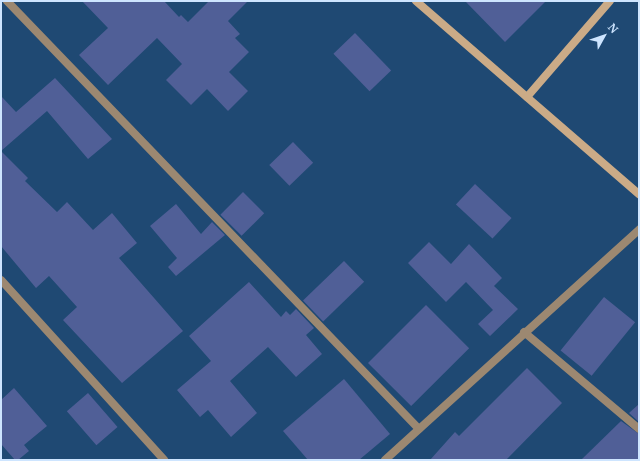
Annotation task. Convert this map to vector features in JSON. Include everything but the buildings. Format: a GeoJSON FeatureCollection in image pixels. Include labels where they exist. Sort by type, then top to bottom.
{"type":"FeatureCollection","features":[{"type":"Feature","properties":{"kind":"street"},"geometry":{"type":"LineString","coordinates":[[6,1],[419,429]]}},
{"type":"Feature","properties":{"kind":"street"},"geometry":{"type":"LineString","coordinates":[[416,1],[639,194]]}},
{"type":"Feature","properties":{"kind":"street"},"geometry":{"type":"LineString","coordinates":[[527,97],[610,1]]}},
{"type":"Feature","properties":{"kind":"street"},"geometry":{"type":"LineString","coordinates":[[385,460],[524,332],[639,230]]}},
{"type":"Feature","properties":{"kind":"street"},"geometry":{"type":"LineString","coordinates":[[1,280],[164,460]]}},
{"type":"Feature","properties":{"kind":"street"},"geometry":{"type":"LineString","coordinates":[[524,332],[639,429]]}}]}
